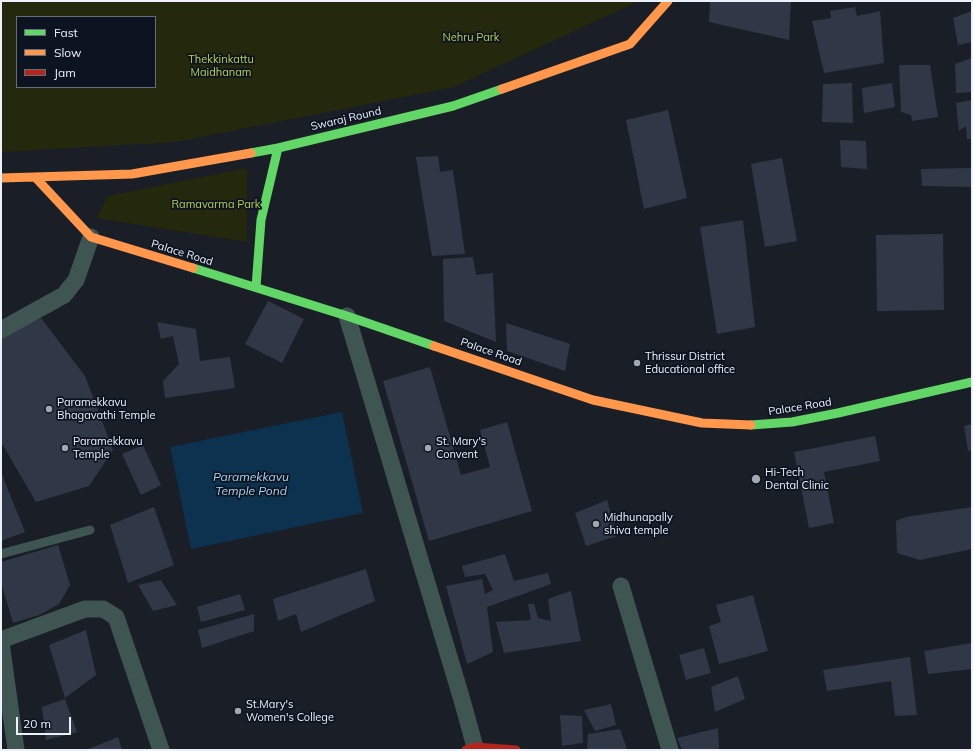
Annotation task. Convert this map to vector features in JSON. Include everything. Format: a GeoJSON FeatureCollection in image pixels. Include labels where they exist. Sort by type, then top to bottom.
{"type":"FeatureCollection","features":[{"type":"Feature","properties":{"kind":"main road","name":"Swaraj Round"},"geometry":{"type":"LineString","coordinates":[[1,178],[132,174],[278,148],[453,106],[630,44],[668,1]]}},
{"type":"Feature","properties":{"kind":"main road"},"geometry":{"type":"LineString","coordinates":[[256,287],[261,220],[278,148]]}},
{"type":"Feature","properties":{"kind":"main road"},"geometry":{"type":"LineString","coordinates":[[35,177],[91,237]]}},
{"type":"Feature","properties":{"kind":"main road","name":"Palace Road"},"geometry":{"type":"LineString","coordinates":[[91,237],[347,316],[593,400],[702,423],[745,426],[792,422],[972,382]]}},
{"type":"Feature","properties":{"kind":"main road"},"geometry":{"type":"LineString","coordinates":[[471,748],[516,750]]}},
{"type":"Feature","properties":{"kind":"street"},"geometry":{"type":"LineString","coordinates":[[1,330],[64,295],[76,280],[91,237]]}},
{"type":"Feature","properties":{"kind":"street"},"geometry":{"type":"LineString","coordinates":[[347,316],[460,693],[471,748]]}},
{"type":"Feature","properties":{"kind":"street"},"geometry":{"type":"LineString","coordinates":[[621,586],[670,750]]}},
{"type":"Feature","properties":{"kind":"street"},"geometry":{"type":"LineString","coordinates":[[1,640],[85,609],[103,609],[116,617],[161,750]]}},
{"type":"Feature","properties":{"kind":"street"},"geometry":{"type":"LineString","coordinates":[[1,643],[16,750]]}},
{"type":"Feature","properties":{"kind":"lane"},"geometry":{"type":"LineString","coordinates":[[1,554],[90,530]]}},
{"type":"Feature","properties":{"kind":"green space","name":"Thekkinkattu Maidhanam"},"geometry":{"type":"Polygon","coordinates":[[[1,1],[639,1],[454,87],[176,142],[1,152],[1,1]]]}},
{"type":"Feature","properties":{"kind":"green space","name":"Ramavarma Park"},"geometry":{"type":"Polygon","coordinates":[[[247,168],[247,242],[96,218],[108,196],[247,168]]]}},
{"type":"Feature","properties":{"kind":"water","name":"Paramekkavu Temple Pond"},"geometry":{"type":"Polygon","coordinates":[[[342,412],[363,513],[191,549],[170,447],[342,412]]]}},
{"type":"Feature","properties":{"kind":"building"},"geometry":{"type":"Polygon","coordinates":[[[710,1],[791,1],[789,40],[709,22],[710,1]]]}},
{"type":"Feature","properties":{"kind":"building"},"geometry":{"type":"Polygon","coordinates":[[[855,7],[857,16],[880,11],[884,63],[824,73],[812,21],[831,18],[830,11],[855,7]]]}},
{"type":"Feature","properties":{"kind":"building"},"geometry":{"type":"Polygon","coordinates":[[[972,11],[972,42],[958,45],[953,18],[972,11]]]}},
{"type":"Feature","properties":{"kind":"building"},"geometry":{"type":"Polygon","coordinates":[[[972,58],[972,92],[956,93],[955,64],[972,58]]]}},
{"type":"Feature","properties":{"kind":"building"},"geometry":{"type":"Polygon","coordinates":[[[899,65],[930,65],[938,117],[912,121],[911,115],[901,112],[899,65]]]}},
{"type":"Feature","properties":{"kind":"building"},"geometry":{"type":"Polygon","coordinates":[[[852,83],[853,123],[822,122],[823,84],[852,83]]]}},
{"type":"Feature","properties":{"kind":"building"},"geometry":{"type":"Polygon","coordinates":[[[892,83],[895,107],[864,113],[862,88],[892,83]]]}},
{"type":"Feature","properties":{"kind":"building"},"geometry":{"type":"Polygon","coordinates":[[[972,100],[972,139],[967,139],[966,126],[959,131],[956,103],[972,100]]]}},
{"type":"Feature","properties":{"kind":"building"},"geometry":{"type":"Polygon","coordinates":[[[668,110],[687,198],[644,209],[626,120],[668,110]]]}},
{"type":"Feature","properties":{"kind":"building"},"geometry":{"type":"Polygon","coordinates":[[[840,140],[866,141],[867,169],[841,167],[840,140]]]}},
{"type":"Feature","properties":{"kind":"building"},"geometry":{"type":"Polygon","coordinates":[[[438,156],[440,172],[453,170],[465,254],[432,256],[416,157],[438,156]]]}},
{"type":"Feature","properties":{"kind":"building"},"geometry":{"type":"Polygon","coordinates":[[[782,158],[797,241],[765,247],[751,164],[782,158]]]}},
{"type":"Feature","properties":{"kind":"building"},"geometry":{"type":"Polygon","coordinates":[[[972,168],[972,187],[922,186],[921,169],[972,168]]]}},
{"type":"Feature","properties":{"kind":"building"},"geometry":{"type":"Polygon","coordinates":[[[743,220],[755,327],[717,334],[700,227],[743,220]]]}},
{"type":"Feature","properties":{"kind":"building"},"geometry":{"type":"Polygon","coordinates":[[[943,234],[944,310],[877,311],[876,235],[943,234]]]}},
{"type":"Feature","properties":{"kind":"building"},"geometry":{"type":"Polygon","coordinates":[[[473,257],[476,275],[493,273],[496,342],[444,321],[443,259],[473,257]]]}},
{"type":"Feature","properties":{"kind":"building"},"geometry":{"type":"Polygon","coordinates":[[[268,301],[304,319],[282,363],[245,344],[268,301]]]}},
{"type":"Feature","properties":{"kind":"building","name":"Paramekkavu Bhagavathi Temple"},"geometry":{"type":"Polygon","coordinates":[[[41,318],[85,376],[113,450],[89,486],[36,502],[1,442],[1,335],[41,318]]]}},
{"type":"Feature","properties":{"kind":"building"},"geometry":{"type":"Polygon","coordinates":[[[157,322],[196,329],[200,361],[230,357],[235,388],[165,398],[163,381],[179,364],[173,336],[161,339],[157,322]]]}},
{"type":"Feature","properties":{"kind":"building"},"geometry":{"type":"Polygon","coordinates":[[[506,323],[570,344],[565,371],[507,351],[506,323]]]}},
{"type":"Feature","properties":{"kind":"building","name":"St. Mary's Convent"},"geometry":{"type":"Polygon","coordinates":[[[430,367],[461,475],[490,467],[480,430],[507,422],[532,511],[429,541],[383,381],[430,367]]]}},
{"type":"Feature","properties":{"kind":"building"},"geometry":{"type":"Polygon","coordinates":[[[972,424],[972,450],[968,451],[964,426],[972,424]]]}},
{"type":"Feature","properties":{"kind":"building"},"geometry":{"type":"Polygon","coordinates":[[[875,436],[880,461],[824,472],[834,523],[809,528],[794,452],[875,436]]]}},
{"type":"Feature","properties":{"kind":"building"},"geometry":{"type":"Polygon","coordinates":[[[143,445],[161,485],[141,495],[122,454],[143,445]]]}},
{"type":"Feature","properties":{"kind":"building"},"geometry":{"type":"Polygon","coordinates":[[[1,472],[25,532],[1,541],[1,472]]]}},
{"type":"Feature","properties":{"kind":"building","name":"Midhunapally shiva temple"},"geometry":{"type":"Polygon","coordinates":[[[607,500],[617,536],[586,546],[575,513],[607,500]]]}},
{"type":"Feature","properties":{"kind":"building"},"geometry":{"type":"Polygon","coordinates":[[[154,507],[174,565],[128,583],[110,525],[154,507]]]}},
{"type":"Feature","properties":{"kind":"building"},"geometry":{"type":"Polygon","coordinates":[[[972,507],[972,549],[920,560],[897,553],[896,521],[906,517],[972,507]]]}},
{"type":"Feature","properties":{"kind":"building"},"geometry":{"type":"Polygon","coordinates":[[[58,545],[70,585],[59,604],[39,615],[13,623],[1,582],[1,562],[58,545]]]}},
{"type":"Feature","properties":{"kind":"building"},"geometry":{"type":"Polygon","coordinates":[[[505,554],[514,581],[548,573],[551,584],[487,607],[493,652],[467,664],[446,586],[482,579],[485,594],[493,590],[485,574],[465,577],[462,566],[505,554]]]}},
{"type":"Feature","properties":{"kind":"building"},"geometry":{"type":"Polygon","coordinates":[[[366,569],[375,601],[301,632],[296,614],[278,621],[273,599],[366,569]]]}},
{"type":"Feature","properties":{"kind":"building"},"geometry":{"type":"Polygon","coordinates":[[[161,580],[177,605],[153,611],[138,585],[161,580]]]}},
{"type":"Feature","properties":{"kind":"building"},"geometry":{"type":"Polygon","coordinates":[[[571,591],[581,641],[504,653],[496,622],[531,620],[528,604],[534,604],[538,618],[551,621],[548,599],[571,591]]]}},
{"type":"Feature","properties":{"kind":"building"},"geometry":{"type":"Polygon","coordinates":[[[240,594],[245,610],[201,622],[197,607],[240,594]]]}},
{"type":"Feature","properties":{"kind":"building"},"geometry":{"type":"Polygon","coordinates":[[[753,595],[768,651],[719,664],[709,626],[721,622],[716,605],[753,595]]]}},
{"type":"Feature","properties":{"kind":"building"},"geometry":{"type":"Polygon","coordinates":[[[254,614],[254,631],[202,648],[198,630],[254,614]]]}},
{"type":"Feature","properties":{"kind":"building"},"geometry":{"type":"Polygon","coordinates":[[[86,630],[96,675],[65,698],[49,645],[86,630]]]}},
{"type":"Feature","properties":{"kind":"building"},"geometry":{"type":"Polygon","coordinates":[[[972,643],[972,669],[928,674],[924,651],[972,643]]]}},
{"type":"Feature","properties":{"kind":"building"},"geometry":{"type":"Polygon","coordinates":[[[704,648],[711,673],[686,680],[679,655],[704,648]]]}},
{"type":"Feature","properties":{"kind":"building"},"geometry":{"type":"Polygon","coordinates":[[[910,657],[917,715],[895,716],[891,681],[827,691],[823,670],[910,657]]]}},
{"type":"Feature","properties":{"kind":"building"},"geometry":{"type":"Polygon","coordinates":[[[738,676],[745,699],[715,712],[711,687],[738,676]]]}},
{"type":"Feature","properties":{"kind":"building"},"geometry":{"type":"Polygon","coordinates":[[[65,699],[77,732],[46,740],[42,707],[65,699]]]}},
{"type":"Feature","properties":{"kind":"building"},"geometry":{"type":"Polygon","coordinates":[[[611,704],[616,725],[595,731],[584,710],[611,704]]]}},
{"type":"Feature","properties":{"kind":"building"},"geometry":{"type":"Polygon","coordinates":[[[560,715],[582,716],[583,743],[562,746],[560,715]]]}},
{"type":"Feature","properties":{"kind":"building"},"geometry":{"type":"Polygon","coordinates":[[[718,728],[719,749],[682,750],[677,738],[718,728]]]}},
{"type":"Feature","properties":{"kind":"building"},"geometry":{"type":"Polygon","coordinates":[[[620,729],[627,749],[587,750],[588,734],[620,729]]]}},
{"type":"Feature","properties":{"kind":"building"},"geometry":{"type":"Polygon","coordinates":[[[118,737],[122,750],[86,750],[118,737]]]}},
{"type":"Feature","properties":{"kind":"traffic: fast"},"geometry":{"type":"LineString","coordinates":[[251,153],[278,148],[453,106],[502,89]]}},
{"type":"Feature","properties":{"kind":"traffic: fast"},"geometry":{"type":"LineString","coordinates":[[256,287],[261,220],[278,148]]}},
{"type":"Feature","properties":{"kind":"traffic: fast"},"geometry":{"type":"LineString","coordinates":[[193,268],[347,316],[434,346]]}},
{"type":"Feature","properties":{"kind":"traffic: fast"},"geometry":{"type":"LineString","coordinates":[[751,425],[792,422],[972,382]]}},
{"type":"Feature","properties":{"kind":"traffic: slow"},"geometry":{"type":"LineString","coordinates":[[502,89],[630,44],[668,1]]}},
{"type":"Feature","properties":{"kind":"traffic: slow"},"geometry":{"type":"LineString","coordinates":[[1,178],[132,174],[251,153]]}},
{"type":"Feature","properties":{"kind":"traffic: slow"},"geometry":{"type":"LineString","coordinates":[[35,177],[91,237],[193,268]]}},
{"type":"Feature","properties":{"kind":"traffic: slow"},"geometry":{"type":"LineString","coordinates":[[434,346],[593,400],[702,423],[751,425]]}},
{"type":"Feature","properties":{"kind":"traffic: jam"},"geometry":{"type":"LineString","coordinates":[[466,750],[475,747],[516,750]]}},
{"type":"Feature","properties":{"kind":"place","name":"Thrissur District Educational office"},"geometry":{"type":"Point","coordinates":[637,363]}},
{"type":"Feature","properties":{"kind":"place","name":"Paramekkavu Bhagavathi Temple"},"geometry":{"type":"Point","coordinates":[49,409]}},
{"type":"Feature","properties":{"kind":"place","name":"Paramekkavu Temple"},"geometry":{"type":"Point","coordinates":[65,448]}},
{"type":"Feature","properties":{"kind":"place","name":"St. Mary's Convent"},"geometry":{"type":"Point","coordinates":[428,448]}},
{"type":"Feature","properties":{"kind":"place","name":"Hi-Tech Dental Clinic"},"geometry":{"type":"Point","coordinates":[756,479]}},
{"type":"Feature","properties":{"kind":"place","name":"Midhunapally shiva temple"},"geometry":{"type":"Point","coordinates":[596,524]}},
{"type":"Feature","properties":{"kind":"place","name":"St.Mary's Women's College"},"geometry":{"type":"Point","coordinates":[238,711]}},
{"type":"Feature","properties":{"kind":"park label","name":"Nehru Park"},"geometry":{"type":"Point","coordinates":[471,38]}}]}
